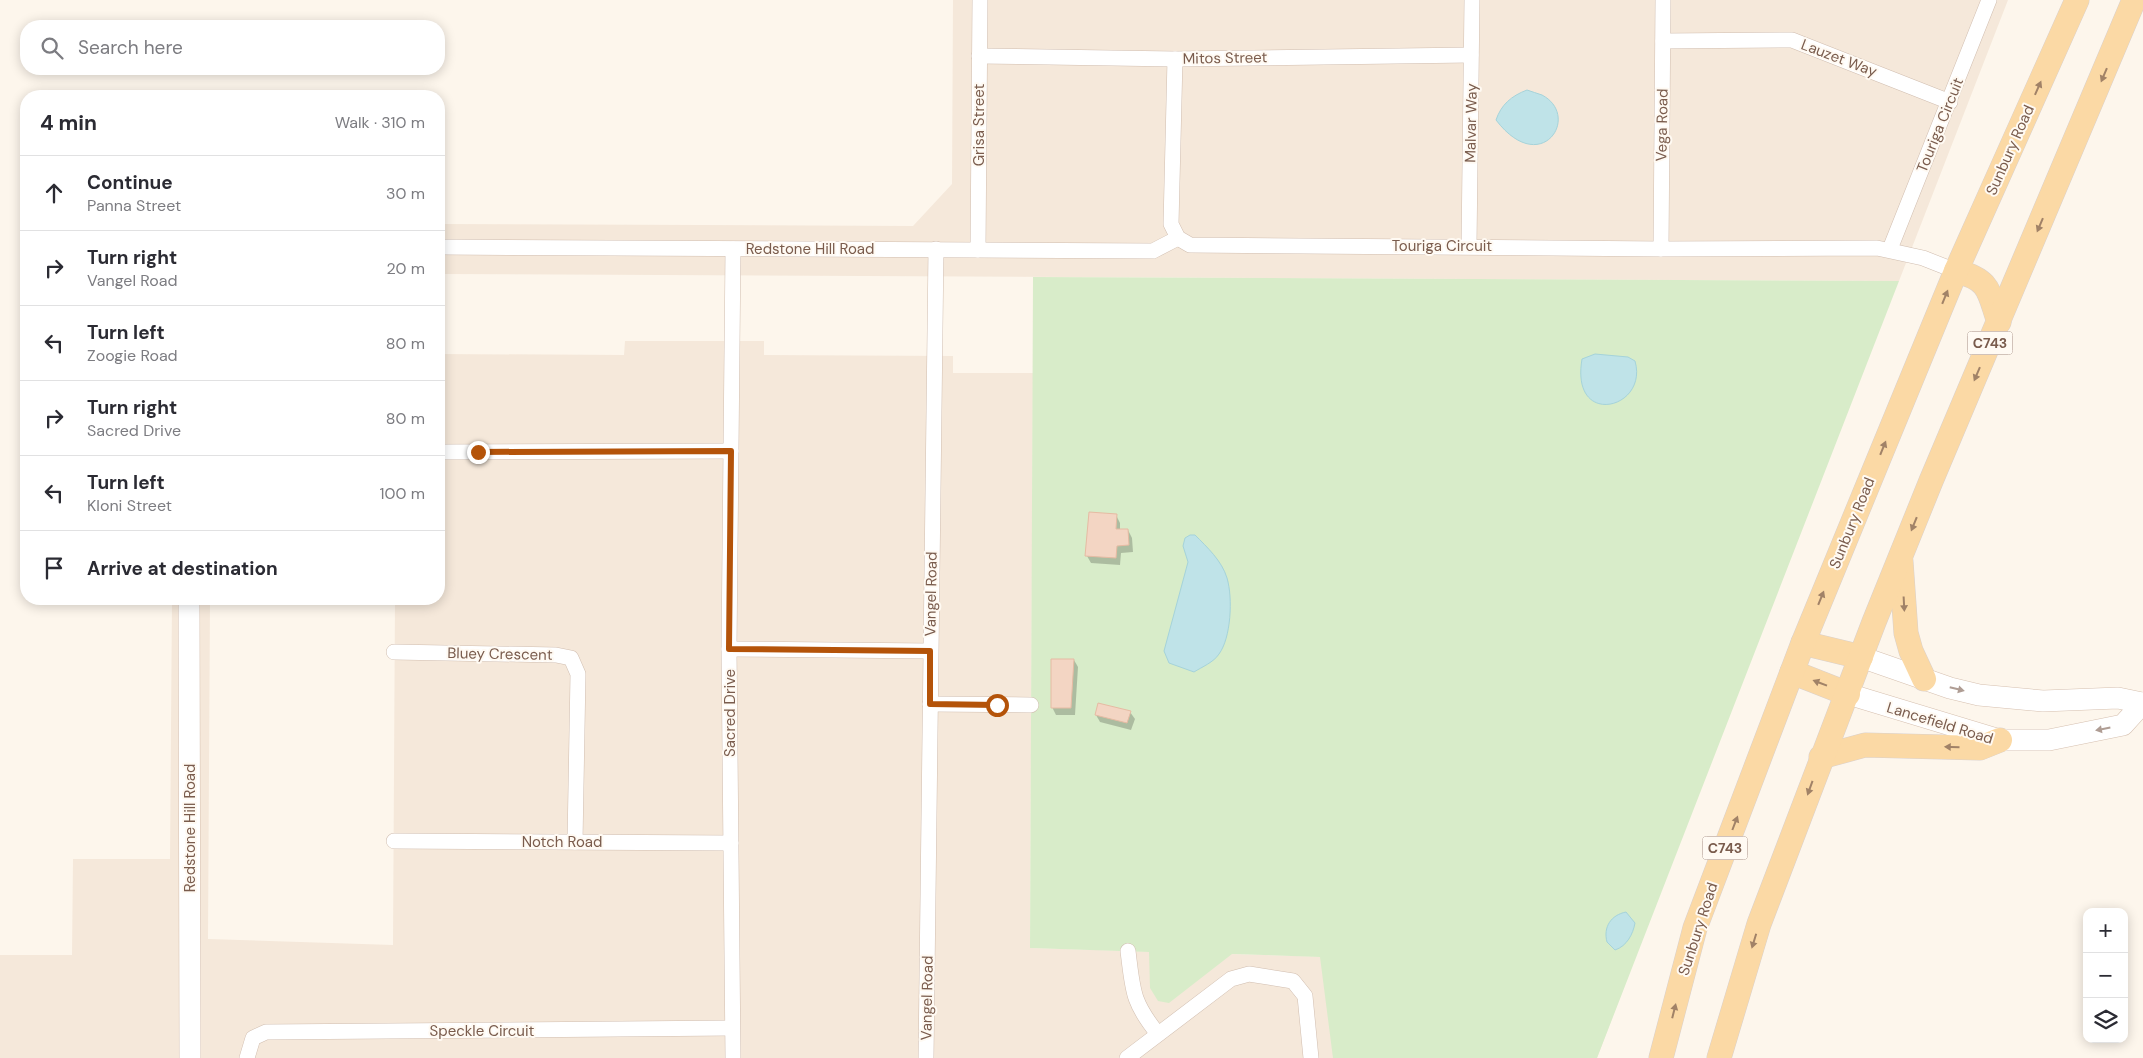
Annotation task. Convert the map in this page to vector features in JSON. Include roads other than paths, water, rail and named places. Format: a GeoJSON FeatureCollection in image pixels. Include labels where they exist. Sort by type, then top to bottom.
{"type":"FeatureCollection","features":[{"type":"Feature","properties":{"kind":"main road","name":"Sunbury Road"},"geometry":{"type":"LineString","coordinates":[[1661,1058],[1695,928],[1803,643],[1956,271],[2077,0]]}},
{"type":"Feature","properties":{"kind":"main road","name":"C743"},"geometry":{"type":"LineString","coordinates":[[1719,1058],[1759,924],[1821,757],[1848,694],[1901,555],[2134,0]]}},
{"type":"Feature","properties":{"kind":"main road"},"geometry":{"type":"LineString","coordinates":[[1956,271],[1972,275],[1985,284],[1999,322]]}},
{"type":"Feature","properties":{"kind":"main road"},"geometry":{"type":"LineString","coordinates":[[1901,555],[1906,633],[1911,651],[1924,679]]}},
{"type":"Feature","properties":{"kind":"main road","name":"Redstone Hill Road"},"geometry":{"type":"LineString","coordinates":[[190,605],[190,1058]]}},
{"type":"Feature","properties":{"kind":"main road"},"geometry":{"type":"LineString","coordinates":[[1803,643],[1861,658]]}},
{"type":"Feature","properties":{"kind":"main road","name":"Lancefield Road"},"geometry":{"type":"LineString","coordinates":[[1848,694],[2000,740],[2049,740],[2124,725],[2142,703],[2118,698],[2043,701],[1979,695],[1861,658]]}},
{"type":"Feature","properties":{"kind":"main road"},"geometry":{"type":"LineString","coordinates":[[1792,672],[1848,694]]}},
{"type":"Feature","properties":{"kind":"main road"},"geometry":{"type":"LineString","coordinates":[[1821,757],[1865,745],[1980,748],[2000,740]]}},
{"type":"Feature","properties":{"kind":"street","name":"Grisa Street"},"geometry":{"type":"LineString","coordinates":[[978,250],[980,0]]}},
{"type":"Feature","properties":{"kind":"street","name":"Malvar Way"},"geometry":{"type":"LineString","coordinates":[[1470,246],[1472,0]]}},
{"type":"Feature","properties":{"kind":"street","name":"Vega Road"},"geometry":{"type":"LineString","coordinates":[[1661,249],[1663,0]]}},
{"type":"Feature","properties":{"kind":"street","name":"Touriga Circuit"},"geometry":{"type":"LineString","coordinates":[[1890,249],[1989,0]]}},
{"type":"Feature","properties":{"kind":"street","name":"Lauzet Way"},"geometry":{"type":"LineString","coordinates":[[1663,41],[1792,40],[1950,102]]}},
{"type":"Feature","properties":{"kind":"street","name":"Mitos Street"},"geometry":{"type":"LineString","coordinates":[[980,56],[1174,59],[1471,55]]}},
{"type":"Feature","properties":{"kind":"street"},"geometry":{"type":"LineString","coordinates":[[1174,59],[1171,224],[1178,238]]}},
{"type":"Feature","properties":{"kind":"street","name":"Touriga Circuit"},"geometry":{"type":"LineString","coordinates":[[1178,238],[1190,245],[1890,249],[1923,258],[1956,271]]}},
{"type":"Feature","properties":{"kind":"street","name":"Redstone Hill Road"},"geometry":{"type":"LineString","coordinates":[[445,247],[1153,251],[1178,238]]}},
{"type":"Feature","properties":{"kind":"street","name":"Sacred Drive"},"geometry":{"type":"LineString","coordinates":[[732,1058],[729,649],[733,249]]}},
{"type":"Feature","properties":{"kind":"street","name":"Vangel Road"},"geometry":{"type":"LineString","coordinates":[[926,1058],[936,249]]}},
{"type":"Feature","properties":{"kind":"street"},"geometry":{"type":"LineString","coordinates":[[445,452],[731,451]]}},
{"type":"Feature","properties":{"kind":"street"},"geometry":{"type":"LineString","coordinates":[[729,649],[930,651]]}},
{"type":"Feature","properties":{"kind":"street","name":"Bluey Crescent"},"geometry":{"type":"LineString","coordinates":[[394,652],[556,655],[570,658],[578,674],[575,842]]}},
{"type":"Feature","properties":{"kind":"street"},"geometry":{"type":"LineString","coordinates":[[930,704],[1031,705]]}},
{"type":"Feature","properties":{"kind":"street","name":"Notch Road"},"geometry":{"type":"LineString","coordinates":[[394,840],[731,843]]}},
{"type":"Feature","properties":{"kind":"street"},"geometry":{"type":"LineString","coordinates":[[1128,951],[1133,996],[1144,1017],[1158,1034]]}},
{"type":"Feature","properties":{"kind":"street"},"geometry":{"type":"LineString","coordinates":[[1127,1058],[1231,979],[1249,974],[1293,981],[1299,987],[1305,996],[1311,1058]]}},
{"type":"Feature","properties":{"kind":"street","name":"Speckle Circuit"},"geometry":{"type":"LineString","coordinates":[[247,1058],[253,1038],[266,1032],[732,1028]]}},
{"type":"Feature","properties":{"kind":"water"},"geometry":{"type":"Polygon","coordinates":[[[1527,90],[1542,95],[1553,105],[1558,116],[1557,128],[1551,138],[1541,144],[1528,144],[1513,137],[1496,120],[1507,102],[1527,90]]]}},
{"type":"Feature","properties":{"kind":"water"},"geometry":{"type":"Polygon","coordinates":[[[1595,354],[1628,357],[1635,361],[1636,378],[1631,391],[1621,400],[1609,404],[1597,403],[1587,396],[1581,381],[1582,359],[1595,354]]]}},
{"type":"Feature","properties":{"kind":"water"},"geometry":{"type":"Polygon","coordinates":[[[1195,535],[1218,560],[1227,578],[1230,596],[1230,618],[1223,647],[1214,659],[1194,672],[1169,663],[1164,651],[1188,562],[1183,546],[1185,538],[1195,535]]]}},
{"type":"Feature","properties":{"kind":"water"},"geometry":{"type":"Polygon","coordinates":[[[1626,912],[1635,923],[1634,927],[1626,943],[1615,950],[1607,942],[1607,927],[1612,919],[1626,912]]]}}]}
